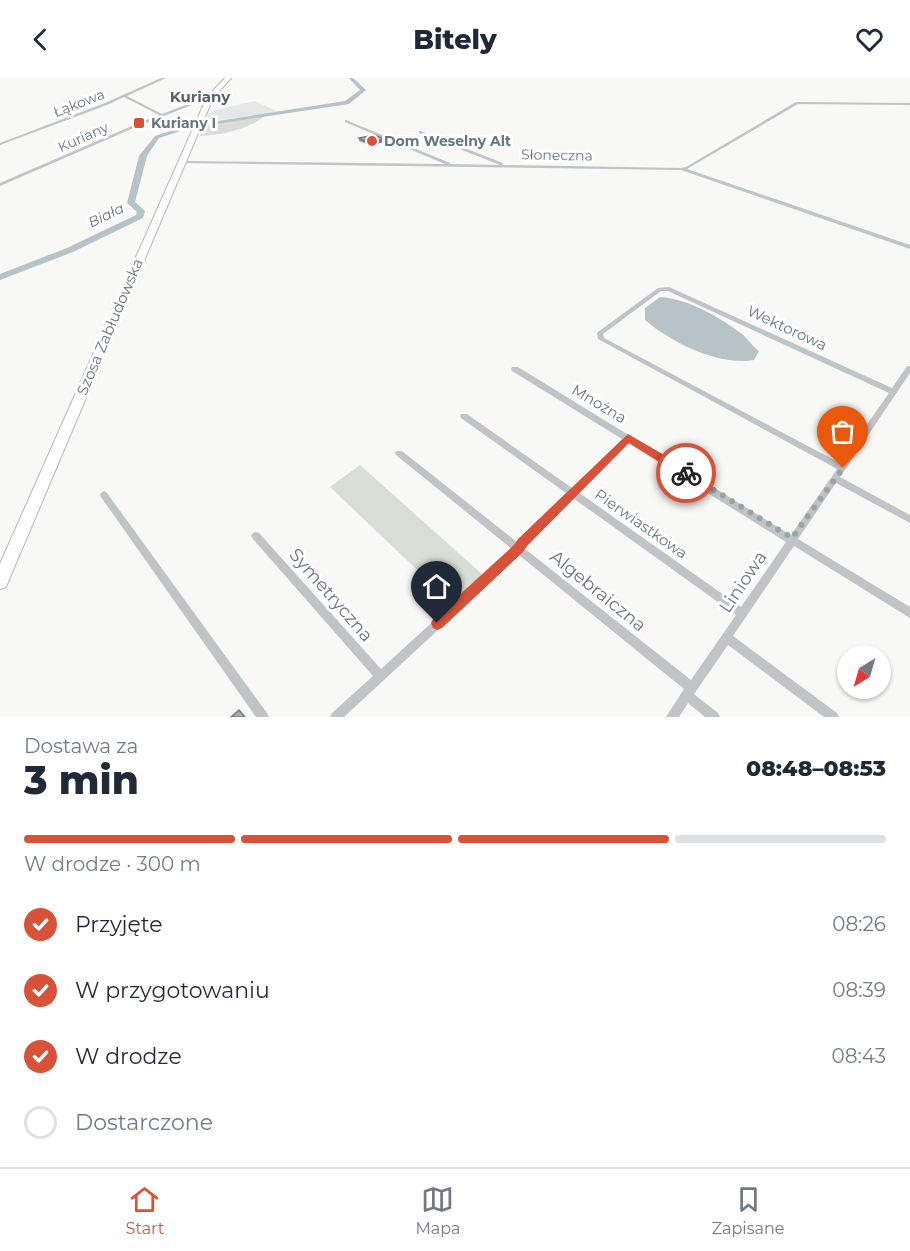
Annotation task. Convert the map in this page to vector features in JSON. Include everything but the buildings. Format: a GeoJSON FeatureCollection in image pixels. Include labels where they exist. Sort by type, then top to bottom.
{"type":"FeatureCollection","features":[{"type":"Feature","properties":{"kind":"highway","name":"Szosa Zabłudowska"},"geometry":{"type":"LineString","coordinates":[[0,582],[210,97],[228,78]]}},
{"type":"Feature","properties":{"kind":"street","name":"Łąkowa"},"geometry":{"type":"LineString","coordinates":[[0,144],[125,96],[164,78]]}},
{"type":"Feature","properties":{"kind":"street"},"geometry":{"type":"LineString","coordinates":[[125,96],[161,115]]}},
{"type":"Feature","properties":{"kind":"street","name":"Kuriany"},"geometry":{"type":"LineString","coordinates":[[0,185],[161,115],[210,97]]}},
{"type":"Feature","properties":{"kind":"street"},"geometry":{"type":"LineString","coordinates":[[681,169],[687,168],[797,103],[910,104]]}},
{"type":"Feature","properties":{"kind":"street"},"geometry":{"type":"LineString","coordinates":[[346,121],[447,162],[449,165]]}},
{"type":"Feature","properties":{"kind":"street"},"geometry":{"type":"LineString","coordinates":[[420,132],[500,162],[502,166]]}},
{"type":"Feature","properties":{"kind":"street","name":"Słoneczna"},"geometry":{"type":"LineString","coordinates":[[182,162],[681,169]]}},
{"type":"Feature","properties":{"kind":"street"},"geometry":{"type":"LineString","coordinates":[[681,169],[910,246]]}},
{"type":"Feature","properties":{"kind":"street","name":"Wektorowa"},"geometry":{"type":"LineString","coordinates":[[843,468],[601,339],[600,333],[660,289],[669,289],[894,392]]}},
{"type":"Feature","properties":{"kind":"street","name":"Mnożna"},"geometry":{"type":"LineString","coordinates":[[515,369],[910,613]]}},
{"type":"Feature","properties":{"kind":"street","name":"Liniowa"},"geometry":{"type":"LineString","coordinates":[[672,717],[907,372]]}},
{"type":"Feature","properties":{"kind":"street","name":"Pierwiastkowa"},"geometry":{"type":"LineString","coordinates":[[465,416],[742,613]]}},
{"type":"Feature","properties":{"kind":"street"},"geometry":{"type":"LineString","coordinates":[[336,717],[519,549],[522,542],[628,438]]}},
{"type":"Feature","properties":{"kind":"street","name":"Algebraiczna"},"geometry":{"type":"LineString","coordinates":[[399,453],[519,549],[690,692],[714,717]]}},
{"type":"Feature","properties":{"kind":"street"},"geometry":{"type":"LineString","coordinates":[[835,478],[910,519]]}},
{"type":"Feature","properties":{"kind":"street"},"geometry":{"type":"LineString","coordinates":[[104,495],[263,717]]}},
{"type":"Feature","properties":{"kind":"street","name":"Symetryczna"},"geometry":{"type":"LineString","coordinates":[[256,537],[380,676]]}},
{"type":"Feature","properties":{"kind":"street"},"geometry":{"type":"LineString","coordinates":[[726,637],[833,717]]}},
{"type":"Feature","properties":{"kind":"shaded area"},"geometry":{"type":"Polygon","coordinates":[[[255,101],[278,112],[205,122],[209,113],[215,110],[255,101]]]}},
{"type":"Feature","properties":{"kind":"shaded area"},"geometry":{"type":"Polygon","coordinates":[[[266,115],[252,124],[235,130],[200,136],[205,124],[266,115]]]}},
{"type":"Feature","properties":{"kind":"shaded area"},"geometry":{"type":"Polygon","coordinates":[[[660,297],[682,301],[714,315],[742,334],[759,351],[754,360],[726,360],[711,356],[696,351],[656,329],[645,320],[645,308],[660,297]]]}},
{"type":"Feature","properties":{"kind":"shaded area"},"geometry":{"type":"Polygon","coordinates":[[[360,465],[483,575],[452,603],[330,487],[360,465]]]}},
{"type":"Feature","properties":{"kind":"waterway","name":"Biała"},"geometry":{"type":"LineString","coordinates":[[202,124],[347,103],[363,90],[351,79]]}},
{"type":"Feature","properties":{"kind":"waterway"},"geometry":{"type":"LineString","coordinates":[[154,120],[174,131]]}},
{"type":"Feature","properties":{"kind":"waterway","name":"Biała"},"geometry":{"type":"LineString","coordinates":[[0,277],[70,250],[140,216],[141,211],[131,203],[143,156],[157,137],[194,125]]}},
{"type":"Feature","properties":{"kind":"way so far"},"geometry":{"type":"LineString","coordinates":[[686,473],[792,538],[843,468]]}},
{"type":"Feature","properties":{"kind":"place","name":"Kuriany I"},"geometry":{"type":"Point","coordinates":[139,123]}},
{"type":"Feature","properties":{"kind":"place","name":"Dom Weselny Alt"},"geometry":{"type":"Point","coordinates":[372,141]}},
{"type":"Feature","properties":{"kind":"district","name":"Kuriany"},"geometry":{"type":"Point","coordinates":[200,97]}},
{"type":"Feature","properties":{"kind":"route"},"geometry":{"type":"LineString","coordinates":[[437,623],[519,549],[522,542],[628,438],[686,473]]}}]}
